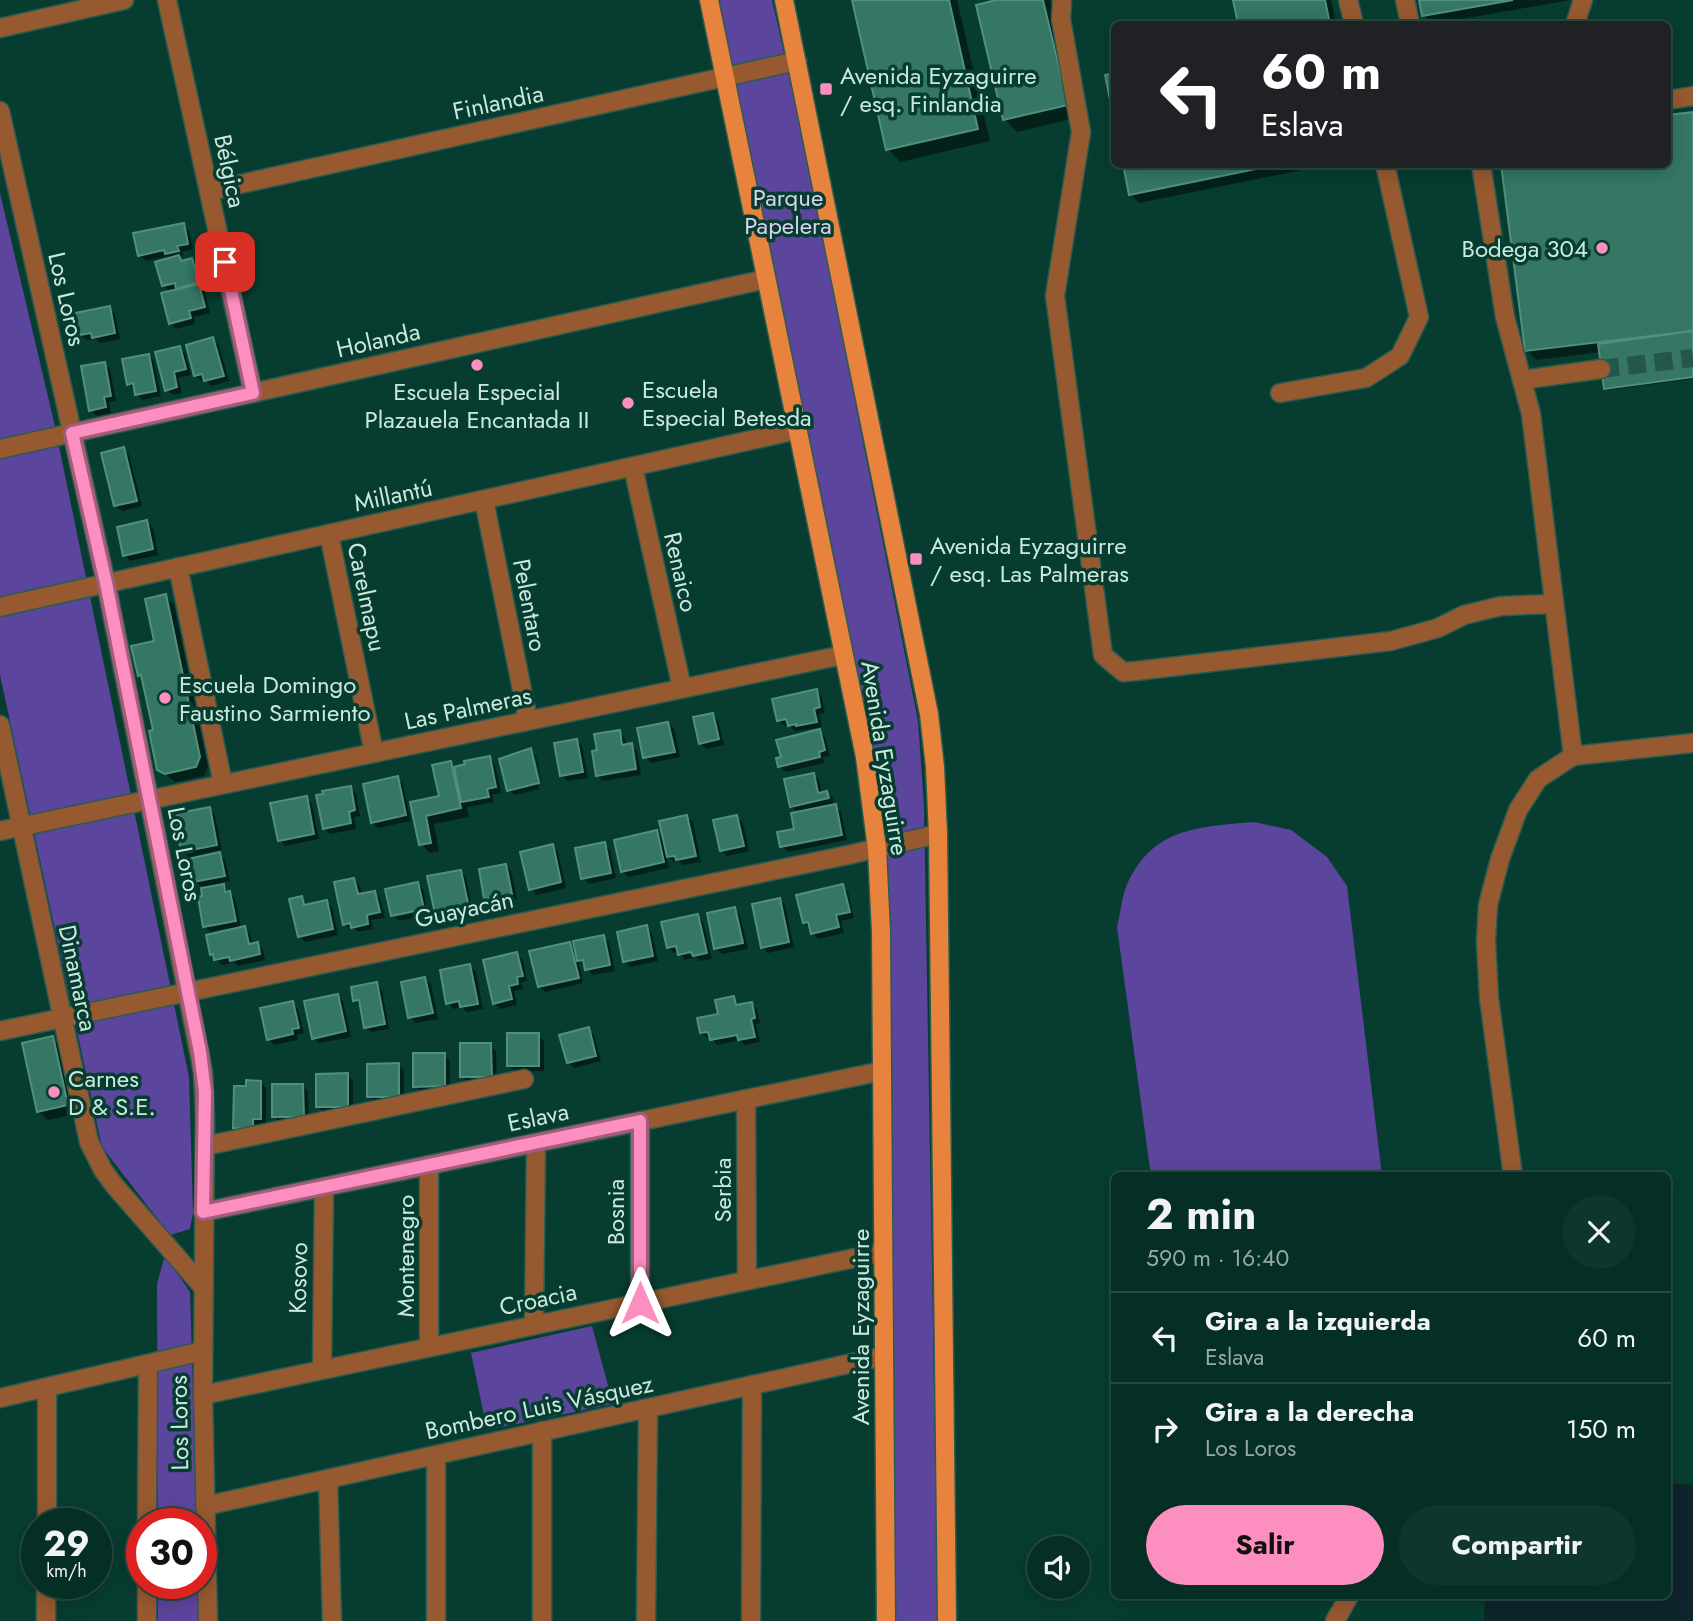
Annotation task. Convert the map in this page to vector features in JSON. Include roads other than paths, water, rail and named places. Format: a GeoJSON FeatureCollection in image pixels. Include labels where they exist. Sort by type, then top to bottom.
{"type":"FeatureCollection","features":[{"type":"Feature","properties":{"kind":"main road","name":"Avenida Eyzaguirre"},"geometry":{"type":"LineString","coordinates":[[709,0],[865,757],[877,849],[881,932],[886,1621]]}},
{"type":"Feature","properties":{"kind":"main road","name":"Avenida Eyzaguirre"},"geometry":{"type":"LineString","coordinates":[[784,0],[929,715],[935,767],[947,1621]]}},
{"type":"Feature","properties":{"kind":"street"},"geometry":{"type":"LineString","coordinates":[[0,28],[124,0]]}},
{"type":"Feature","properties":{"kind":"street","name":"Bélgica"},"geometry":{"type":"LineString","coordinates":[[167,0],[253,393]]}},
{"type":"Feature","properties":{"kind":"street"},"geometry":{"type":"LineString","coordinates":[[1062,0],[1060,19],[1081,132],[1055,296],[1103,655],[1123,671],[1136,671],[1391,641],[1438,628],[1464,615],[1501,606],[1553,604]]}},
{"type":"Feature","properties":{"kind":"street"},"geometry":{"type":"LineString","coordinates":[[1348,0],[1353,21]]}},
{"type":"Feature","properties":{"kind":"street"},"geometry":{"type":"LineString","coordinates":[[1405,0],[1409,21]]}},
{"type":"Feature","properties":{"kind":"street"},"geometry":{"type":"LineString","coordinates":[[1576,21],[1583,0]]}},
{"type":"Feature","properties":{"kind":"street","name":"Finlandia"},"geometry":{"type":"LineString","coordinates":[[209,191],[797,61]]}},
{"type":"Feature","properties":{"kind":"street"},"geometry":{"type":"LineString","coordinates":[[1671,100],[1693,96]]}},
{"type":"Feature","properties":{"kind":"street","name":"Los Loros"},"geometry":{"type":"LineString","coordinates":[[0,111],[106,583],[203,1072],[205,1146],[202,1287],[208,1621]]}},
{"type":"Feature","properties":{"kind":"street"},"geometry":{"type":"LineString","coordinates":[[1280,393],[1366,378],[1400,356],[1419,317],[1386,168]]}},
{"type":"Feature","properties":{"kind":"street"},"geometry":{"type":"LineString","coordinates":[[1482,168],[1505,317],[1531,415],[1573,756]]}},
{"type":"Feature","properties":{"kind":"street","name":"Holanda"},"geometry":{"type":"LineString","coordinates":[[0,449],[766,279]]}},
{"type":"Feature","properties":{"kind":"street"},"geometry":{"type":"LineString","coordinates":[[1522,380],[1601,369]]}},
{"type":"Feature","properties":{"kind":"street","name":"Millantú"},"geometry":{"type":"LineString","coordinates":[[0,607],[797,430]]}},
{"type":"Feature","properties":{"kind":"street","name":"Renaico"},"geometry":{"type":"LineString","coordinates":[[633,467],[682,688]]}},
{"type":"Feature","properties":{"kind":"street","name":"Pelentaro"},"geometry":{"type":"LineString","coordinates":[[484,500],[528,720]]}},
{"type":"Feature","properties":{"kind":"street","name":"Carelmapu"},"geometry":{"type":"LineString","coordinates":[[329,534],[374,753]]}},
{"type":"Feature","properties":{"kind":"street"},"geometry":{"type":"LineString","coordinates":[[178,567],[223,784]]}},
{"type":"Feature","properties":{"kind":"street","name":"Las Palmeras"},"geometry":{"type":"LineString","coordinates":[[0,831],[843,655]]}},
{"type":"Feature","properties":{"kind":"street","name":"Dinamarca"},"geometry":{"type":"LineString","coordinates":[[0,725],[85,1129],[94,1154],[114,1185],[202,1287]]}},
{"type":"Feature","properties":{"kind":"street"},"geometry":{"type":"LineString","coordinates":[[1512,1172],[1489,998],[1486,941],[1488,905],[1500,859],[1518,810],[1538,779],[1573,756],[1693,743]]}},
{"type":"Feature","properties":{"kind":"street","name":"Guayacán"},"geometry":{"type":"LineString","coordinates":[[0,1031],[877,849],[938,834]]}},
{"type":"Feature","properties":{"kind":"street","name":"Eslava"},"geometry":{"type":"LineString","coordinates":[[203,1212],[882,1071]]}},
{"type":"Feature","properties":{"kind":"street"},"geometry":{"type":"LineString","coordinates":[[205,1146],[524,1079]]}},
{"type":"Feature","properties":{"kind":"street","name":"Serbia"},"geometry":{"type":"LineString","coordinates":[[746,1099],[747,1280]]}},
{"type":"Feature","properties":{"kind":"street","name":"Bosnia"},"geometry":{"type":"LineString","coordinates":[[640,1121],[640,1303]]}},
{"type":"Feature","properties":{"kind":"street"},"geometry":{"type":"LineString","coordinates":[[534,1325],[536,1143]]}},
{"type":"Feature","properties":{"kind":"street","name":"Montenegro"},"geometry":{"type":"LineString","coordinates":[[429,1165],[429,1347]]}},
{"type":"Feature","properties":{"kind":"street","name":"Kosovo"},"geometry":{"type":"LineString","coordinates":[[322,1369],[324,1187]]}},
{"type":"Feature","properties":{"kind":"street","name":"Croacia"},"geometry":{"type":"LineString","coordinates":[[203,1395],[883,1252]]}},
{"type":"Feature","properties":{"kind":"street"},"geometry":{"type":"LineString","coordinates":[[0,1398],[203,1351]]}},
{"type":"Feature","properties":{"kind":"street","name":"Bombero Luis Vásquez"},"geometry":{"type":"LineString","coordinates":[[205,1506],[884,1356]]}},
{"type":"Feature","properties":{"kind":"street"},"geometry":{"type":"LineString","coordinates":[[148,1364],[148,1508]]}},
{"type":"Feature","properties":{"kind":"street"},"geometry":{"type":"LineString","coordinates":[[751,1621],[752,1385]]}},
{"type":"Feature","properties":{"kind":"street"},"geometry":{"type":"LineString","coordinates":[[47,1387],[47,1508]]}},
{"type":"Feature","properties":{"kind":"street"},"geometry":{"type":"LineString","coordinates":[[646,1621],[648,1408]]}},
{"type":"Feature","properties":{"kind":"street"},"geometry":{"type":"LineString","coordinates":[[542,1431],[542,1621]]}},
{"type":"Feature","properties":{"kind":"street"},"geometry":{"type":"LineString","coordinates":[[436,1455],[436,1621]]}},
{"type":"Feature","properties":{"kind":"street"},"geometry":{"type":"LineString","coordinates":[[328,1479],[332,1621]]}},
{"type":"Feature","properties":{"kind":"street"},"geometry":{"type":"LineString","coordinates":[[46,1599],[46,1621]]}},
{"type":"Feature","properties":{"kind":"street"},"geometry":{"type":"LineString","coordinates":[[147,1599],[147,1621]]}},
{"type":"Feature","properties":{"kind":"street"},"geometry":{"type":"LineString","coordinates":[[1335,1621],[1347,1599]]}},
{"type":"Feature","properties":{"kind":"water"},"geometry":{"type":"Polygon","coordinates":[[[1671,1483],[1693,1485],[1693,1621],[1484,1621],[1485,1599],[1671,1599],[1671,1483]]]}},
{"type":"Feature","properties":{"kind":"tunnel"},"geometry":{"type":"LineString","coordinates":[[1601,369],[1693,358]]}},
{"type":"Feature","properties":{"kind":"place","name":"Avenida Eyzaguirre / esq. Finlandia"},"geometry":{"type":"Point","coordinates":[826,89]}},
{"type":"Feature","properties":{"kind":"place","name":"Bodega 304"},"geometry":{"type":"Point","coordinates":[1602,248]}},
{"type":"Feature","properties":{"kind":"place","name":"Escuela Especial Plazauela Encantada II"},"geometry":{"type":"Point","coordinates":[477,365]}},
{"type":"Feature","properties":{"kind":"place","name":"Escuela Especial Betesda"},"geometry":{"type":"Point","coordinates":[628,403]}},
{"type":"Feature","properties":{"kind":"place","name":"Avenida Eyzaguirre / esq. Las Palmeras"},"geometry":{"type":"Point","coordinates":[916,559]}},
{"type":"Feature","properties":{"kind":"place","name":"Escuela Domingo Faustino Sarmiento"},"geometry":{"type":"Point","coordinates":[165,698]}},
{"type":"Feature","properties":{"kind":"place","name":"Carnes D & S.E."},"geometry":{"type":"Point","coordinates":[54,1092]}},
{"type":"Feature","properties":{"kind":"park label","name":"Parque Papelera"},"geometry":{"type":"Point","coordinates":[788,211]}}]}
